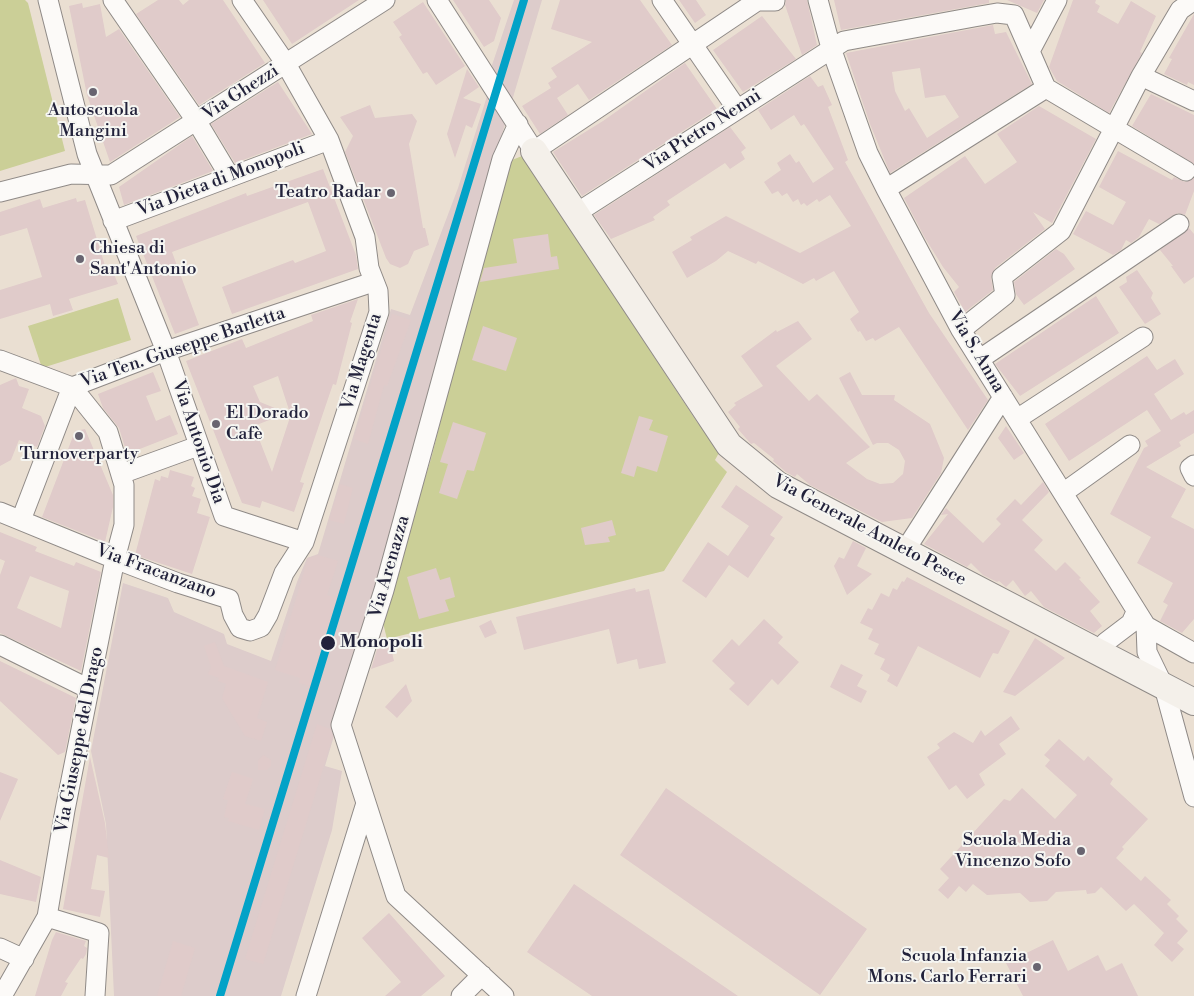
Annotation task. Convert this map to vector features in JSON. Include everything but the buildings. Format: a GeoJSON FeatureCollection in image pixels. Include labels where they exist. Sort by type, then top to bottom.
{"type":"FeatureCollection","features":[{"type":"Feature","properties":{"kind":"street","name":"Via Antonio Dia"},"geometry":{"type":"LineString","coordinates":[[48,0],[87,154],[166,351],[224,516],[304,542]]}},
{"type":"Feature","properties":{"kind":"street","name":"Via Magenta"},"geometry":{"type":"LineString","coordinates":[[242,0],[286,64],[329,140],[365,238],[369,268],[378,291],[379,312],[304,542]]}},
{"type":"Feature","properties":{"kind":"street","name":"Via Ghezzi"},"geometry":{"type":"LineString","coordinates":[[0,192],[71,174],[111,175],[197,122],[385,0]]}},
{"type":"Feature","properties":{"kind":"street"},"geometry":{"type":"LineString","coordinates":[[436,0],[534,150],[757,1],[775,1]]}},
{"type":"Feature","properties":{"kind":"street"},"geometry":{"type":"LineString","coordinates":[[662,0],[737,109]]}},
{"type":"Feature","properties":{"kind":"street","name":"Via S. Anna"},"geometry":{"type":"LineString","coordinates":[[818,0],[831,48],[868,153],[886,189],[962,330],[1141,620],[1147,652],[1164,687],[1194,797]]}},
{"type":"Feature","properties":{"kind":"street"},"geometry":{"type":"LineString","coordinates":[[1057,0],[1030,50],[1046,88],[1114,126],[1186,171]]}},
{"type":"Feature","properties":{"kind":"street"},"geometry":{"type":"LineString","coordinates":[[962,330],[1005,295],[1002,277],[1061,231],[1141,76],[1180,10],[1194,0]]}},
{"type":"Feature","properties":{"kind":"street"},"geometry":{"type":"LineString","coordinates":[[120,3],[230,177]]}},
{"type":"Feature","properties":{"kind":"street","name":"Via Pietro Nenni"},"geometry":{"type":"LineString","coordinates":[[575,214],[831,48],[844,42],[997,14],[1014,14],[1030,50]]}},
{"type":"Feature","properties":{"kind":"street"},"geometry":{"type":"LineString","coordinates":[[1141,76],[1194,101]]}},
{"type":"Feature","properties":{"kind":"street"},"geometry":{"type":"LineString","coordinates":[[886,189],[1046,88]]}},
{"type":"Feature","properties":{"kind":"street","name":"Via Arenazza"},"geometry":{"type":"LineString","coordinates":[[504,996],[396,896],[341,725],[384,590],[502,160],[518,124]]}},
{"type":"Feature","properties":{"kind":"street","name":"Via Dieta di Monopoli"},"geometry":{"type":"LineString","coordinates":[[113,221],[329,140]]}},
{"type":"Feature","properties":{"kind":"street","name":"Via Generale Amleto Pesce"},"geometry":{"type":"LineString","coordinates":[[534,150],[729,445],[778,485],[1194,702]]}},
{"type":"Feature","properties":{"kind":"street"},"geometry":{"type":"LineString","coordinates":[[980,359],[1179,224]]}},
{"type":"Feature","properties":{"kind":"street","name":"Via Ten. Giuseppe Barletta"},"geometry":{"type":"LineString","coordinates":[[21,520],[72,387],[166,351],[373,282]]}},
{"type":"Feature","properties":{"kind":"street"},"geometry":{"type":"LineString","coordinates":[[1017,419],[1143,337]]}},
{"type":"Feature","properties":{"kind":"street"},"geometry":{"type":"LineString","coordinates":[[0,360],[72,387]]}},
{"type":"Feature","properties":{"kind":"street","name":"Via Giuseppe del Drago"},"geometry":{"type":"LineString","coordinates":[[2,996],[47,917],[65,810],[115,559],[124,524],[124,485],[108,432],[72,387]]}},
{"type":"Feature","properties":{"kind":"street"},"geometry":{"type":"LineString","coordinates":[[904,552],[1003,397]]}},
{"type":"Feature","properties":{"kind":"street"},"geometry":{"type":"LineString","coordinates":[[1063,493],[1130,445]]}},
{"type":"Feature","properties":{"kind":"street"},"geometry":{"type":"LineString","coordinates":[[121,474],[198,446]]}},
{"type":"Feature","properties":{"kind":"street"},"geometry":{"type":"LineString","coordinates":[[1194,465],[1190,468],[1194,476]]}},
{"type":"Feature","properties":{"kind":"street","name":"Via Fracanzano"},"geometry":{"type":"LineString","coordinates":[[0,512],[178,583],[229,599],[233,615],[240,628],[250,631],[261,627],[268,615],[284,573],[304,542]]}},
{"type":"Feature","properties":{"kind":"street"},"geometry":{"type":"LineString","coordinates":[[1098,652],[1106,642],[1131,623],[1141,620],[1194,653]]}},
{"type":"Feature","properties":{"kind":"street"},"geometry":{"type":"LineString","coordinates":[[0,645],[89,688]]}},
{"type":"Feature","properties":{"kind":"street"},"geometry":{"type":"LineString","coordinates":[[306,996],[366,803]]}},
{"type":"Feature","properties":{"kind":"street"},"geometry":{"type":"LineString","coordinates":[[47,917],[99,933],[95,996]]}},
{"type":"Feature","properties":{"kind":"street"},"geometry":{"type":"LineString","coordinates":[[0,948],[24,959]]}},
{"type":"Feature","properties":{"kind":"street"},"geometry":{"type":"LineString","coordinates":[[461,996],[482,975]]}},
{"type":"Feature","properties":{"kind":"shaded area"},"geometry":{"type":"Polygon","coordinates":[[[514,0],[542,0],[494,161],[426,429],[325,766],[342,771],[332,830],[281,996],[114,996],[106,824],[91,751],[123,583],[168,598],[174,612],[224,634],[227,644],[271,661],[297,582],[307,558],[318,554],[391,309],[410,315],[458,188],[494,74],[492,65],[514,0]]]}},
{"type":"Feature","properties":{"kind":"green space"},"geometry":{"type":"Polygon","coordinates":[[[0,0],[25,0],[28,3],[65,151],[0,171],[0,0]]]}},
{"type":"Feature","properties":{"kind":"green space"},"geometry":{"type":"Polygon","coordinates":[[[522,156],[697,422],[720,451],[715,460],[727,472],[664,571],[387,639],[382,619],[431,459],[507,162],[522,156]]]}},
{"type":"Feature","properties":{"kind":"green space"},"geometry":{"type":"Polygon","coordinates":[[[118,298],[131,340],[42,368],[28,326],[118,298]]]}},
{"type":"Feature","properties":{"kind":"transit line"},"geometry":{"type":"LineString","coordinates":[[220,996],[524,0]]}},
{"type":"Feature","properties":{"kind":"place","name":"Autoscuola Mangini"},"geometry":{"type":"Point","coordinates":[93,92]}},
{"type":"Feature","properties":{"kind":"place","name":"Teatro Radar"},"geometry":{"type":"Point","coordinates":[391,193]}},
{"type":"Feature","properties":{"kind":"place","name":"Chiesa di Sant'Antonio"},"geometry":{"type":"Point","coordinates":[80,259]}},
{"type":"Feature","properties":{"kind":"place","name":"El Dorado Cafè"},"geometry":{"type":"Point","coordinates":[216,424]}},
{"type":"Feature","properties":{"kind":"place","name":"Turnoverparty"},"geometry":{"type":"Point","coordinates":[79,436]}},
{"type":"Feature","properties":{"kind":"place","name":"Monopoli"},"geometry":{"type":"Point","coordinates":[328,643]}},
{"type":"Feature","properties":{"kind":"place","name":"Scuola Media Vincenzo Sofo"},"geometry":{"type":"Point","coordinates":[1081,851]}},
{"type":"Feature","properties":{"kind":"place","name":"Scuola Infanzia Mons. Carlo Ferrari"},"geometry":{"type":"Point","coordinates":[1037,967]}}]}
